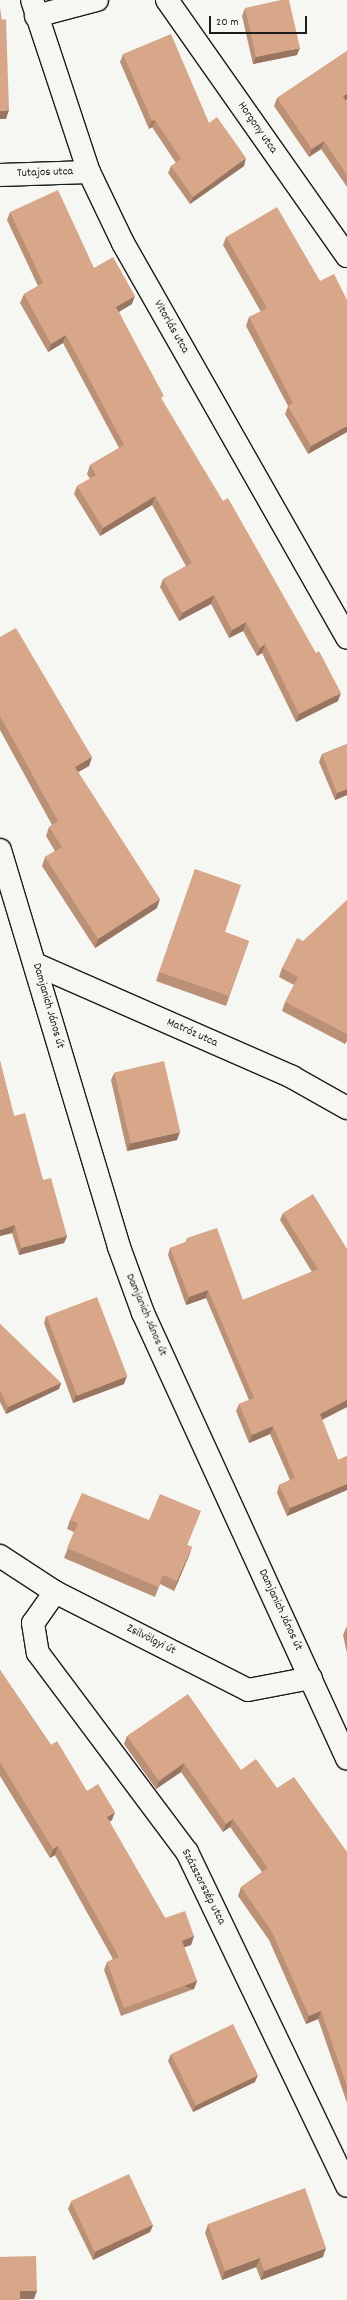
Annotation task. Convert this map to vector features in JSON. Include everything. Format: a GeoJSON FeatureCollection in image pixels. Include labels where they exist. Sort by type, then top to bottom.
{"type":"FeatureCollection","features":[{"type":"Feature","properties":{"kind":"street"},"geometry":{"type":"LineString","coordinates":[[34,8],[96,0]]}},
{"type":"Feature","properties":{"kind":"street","name":"Horgony utca"},"geometry":{"type":"LineString","coordinates":[[167,0],[347,256]]}},
{"type":"Feature","properties":{"kind":"street","name":"Vitorlás utca"},"geometry":{"type":"LineString","coordinates":[[34,8],[89,172],[123,243],[347,638]]}},
{"type":"Feature","properties":{"kind":"street","name":"Tutajos utca"},"geometry":{"type":"LineString","coordinates":[[0,175],[89,172]]}},
{"type":"Feature","properties":{"kind":"street","name":"Damjanich János út"},"geometry":{"type":"LineString","coordinates":[[0,850],[119,1247],[143,1314],[347,1758]]}},
{"type":"Feature","properties":{"kind":"street","name":"Matróz utca"},"geometry":{"type":"LineString","coordinates":[[35,964],[292,1078],[347,1108]]}},
{"type":"Feature","properties":{"kind":"street","name":"Zsilvölgyi út"},"geometry":{"type":"LineString","coordinates":[[0,1556],[55,1592],[248,1690],[311,1678]]}},
{"type":"Feature","properties":{"kind":"street","name":"Százszorszép utca"},"geometry":{"type":"LineString","coordinates":[[55,1592],[33,1623],[38,1653],[187,1852],[347,2186]]}},
{"type":"Feature","properties":{"kind":"building"},"geometry":{"type":"Polygon","coordinates":[[[281,0],[289,0],[300,48],[256,57],[245,8],[281,0]]]}},
{"type":"Feature","properties":{"kind":"building"},"geometry":{"type":"Polygon","coordinates":[[[0,8],[2,20],[6,19],[9,110],[0,111],[0,8]]]}},
{"type":"Feature","properties":{"kind":"building"},"geometry":{"type":"Polygon","coordinates":[[[171,34],[209,123],[217,117],[246,158],[193,197],[171,166],[181,159],[155,120],[152,121],[123,54],[171,34]]]}},
{"type":"Feature","properties":{"kind":"building"},"geometry":{"type":"Polygon","coordinates":[[[347,51],[347,94],[343,96],[347,103],[347,175],[324,141],[312,149],[277,98],[347,51]]]}},
{"type":"Feature","properties":{"kind":"building"},"geometry":{"type":"Polygon","coordinates":[[[58,190],[94,268],[113,257],[135,296],[116,307],[164,396],[161,398],[223,501],[228,498],[316,653],[319,651],[341,693],[299,714],[265,644],[260,648],[246,622],[232,630],[214,595],[182,613],[163,579],[192,563],[155,496],[103,528],[77,486],[96,475],[90,465],[124,445],[66,335],[51,344],[24,294],[43,283],[10,212],[58,190]]]}},
{"type":"Feature","properties":{"kind":"building"},"geometry":{"type":"Polygon","coordinates":[[[277,207],[320,281],[334,274],[347,300],[347,426],[311,446],[288,406],[293,403],[249,317],[267,308],[226,237],[277,207]]]}},
{"type":"Feature","properties":{"kind":"building"},"geometry":{"type":"Polygon","coordinates":[[[16,628],[92,757],[75,767],[160,899],[98,939],[45,857],[62,847],[49,827],[58,821],[0,716],[0,637],[16,628]]]}},
{"type":"Feature","properties":{"kind":"building"},"geometry":{"type":"Polygon","coordinates":[[[347,744],[347,789],[337,793],[322,754],[347,744]]]}},
{"type":"Feature","properties":{"kind":"building"},"geometry":{"type":"Polygon","coordinates":[[[195,869],[241,885],[225,932],[249,941],[229,996],[159,972],[195,869]]]}},
{"type":"Feature","properties":{"kind":"building"},"geometry":{"type":"Polygon","coordinates":[[[347,900],[347,1034],[285,1002],[298,977],[282,968],[297,938],[303,941],[347,900]]]}},
{"type":"Feature","properties":{"kind":"building"},"geometry":{"type":"Polygon","coordinates":[[[0,1061],[14,1116],[25,1113],[43,1180],[51,1178],[67,1236],[21,1248],[15,1225],[0,1230],[0,1061]]]}},
{"type":"Feature","properties":{"kind":"building"},"geometry":{"type":"Polygon","coordinates":[[[164,1061],[180,1132],[131,1144],[114,1072],[164,1061]]]}},
{"type":"Feature","properties":{"kind":"building"},"geometry":{"type":"Polygon","coordinates":[[[313,1194],[347,1249],[347,1400],[320,1414],[338,1460],[347,1456],[347,1484],[290,1508],[279,1485],[295,1478],[273,1426],[252,1435],[239,1404],[254,1398],[208,1290],[189,1297],[170,1248],[188,1241],[187,1238],[217,1228],[243,1300],[318,1269],[283,1213],[313,1194]]]}},
{"type":"Feature","properties":{"kind":"building"},"geometry":{"type":"Polygon","coordinates":[[[97,1297],[127,1376],[77,1396],[47,1316],[97,1297]]]}},
{"type":"Feature","properties":{"kind":"building"},"geometry":{"type":"Polygon","coordinates":[[[0,1324],[61,1383],[8,1407],[0,1390],[0,1324]]]}},
{"type":"Feature","properties":{"kind":"building"},"geometry":{"type":"Polygon","coordinates":[[[82,1493],[149,1520],[160,1494],[201,1511],[187,1545],[192,1547],[177,1581],[163,1575],[158,1587],[67,1548],[78,1523],[70,1520],[82,1493]]]}},
{"type":"Feature","properties":{"kind":"building"},"geometry":{"type":"Polygon","coordinates":[[[0,1670],[51,1745],[57,1741],[87,1791],[98,1784],[115,1812],[107,1817],[165,1918],[185,1911],[194,1936],[182,1941],[197,1981],[124,2008],[107,1962],[119,1957],[58,1846],[53,1849],[0,1762],[0,1670]]]}},
{"type":"Feature","properties":{"kind":"building"},"geometry":{"type":"Polygon","coordinates":[[[188,1694],[241,1770],[256,1759],[277,1788],[294,1777],[347,1852],[347,2086],[321,2011],[309,2016],[272,1932],[241,1887],[268,1868],[233,1819],[226,1824],[184,1763],[159,1781],[127,1736],[188,1694]]]}},
{"type":"Feature","properties":{"kind":"building"},"geometry":{"type":"Polygon","coordinates":[[[233,2024],[258,2075],[196,2105],[171,2054],[233,2024]]]}},
{"type":"Feature","properties":{"kind":"building"},"geometry":{"type":"Polygon","coordinates":[[[129,2174],[153,2225],[95,2252],[71,2201],[129,2174]]]}},
{"type":"Feature","properties":{"kind":"building"},"geometry":{"type":"Polygon","coordinates":[[[305,2188],[326,2248],[264,2271],[260,2258],[225,2271],[208,2224],[305,2188]]]}},
{"type":"Feature","properties":{"kind":"building"},"geometry":{"type":"Polygon","coordinates":[[[36,2256],[37,2291],[20,2291],[20,2300],[0,2300],[0,2257],[36,2256]]]}}]}
